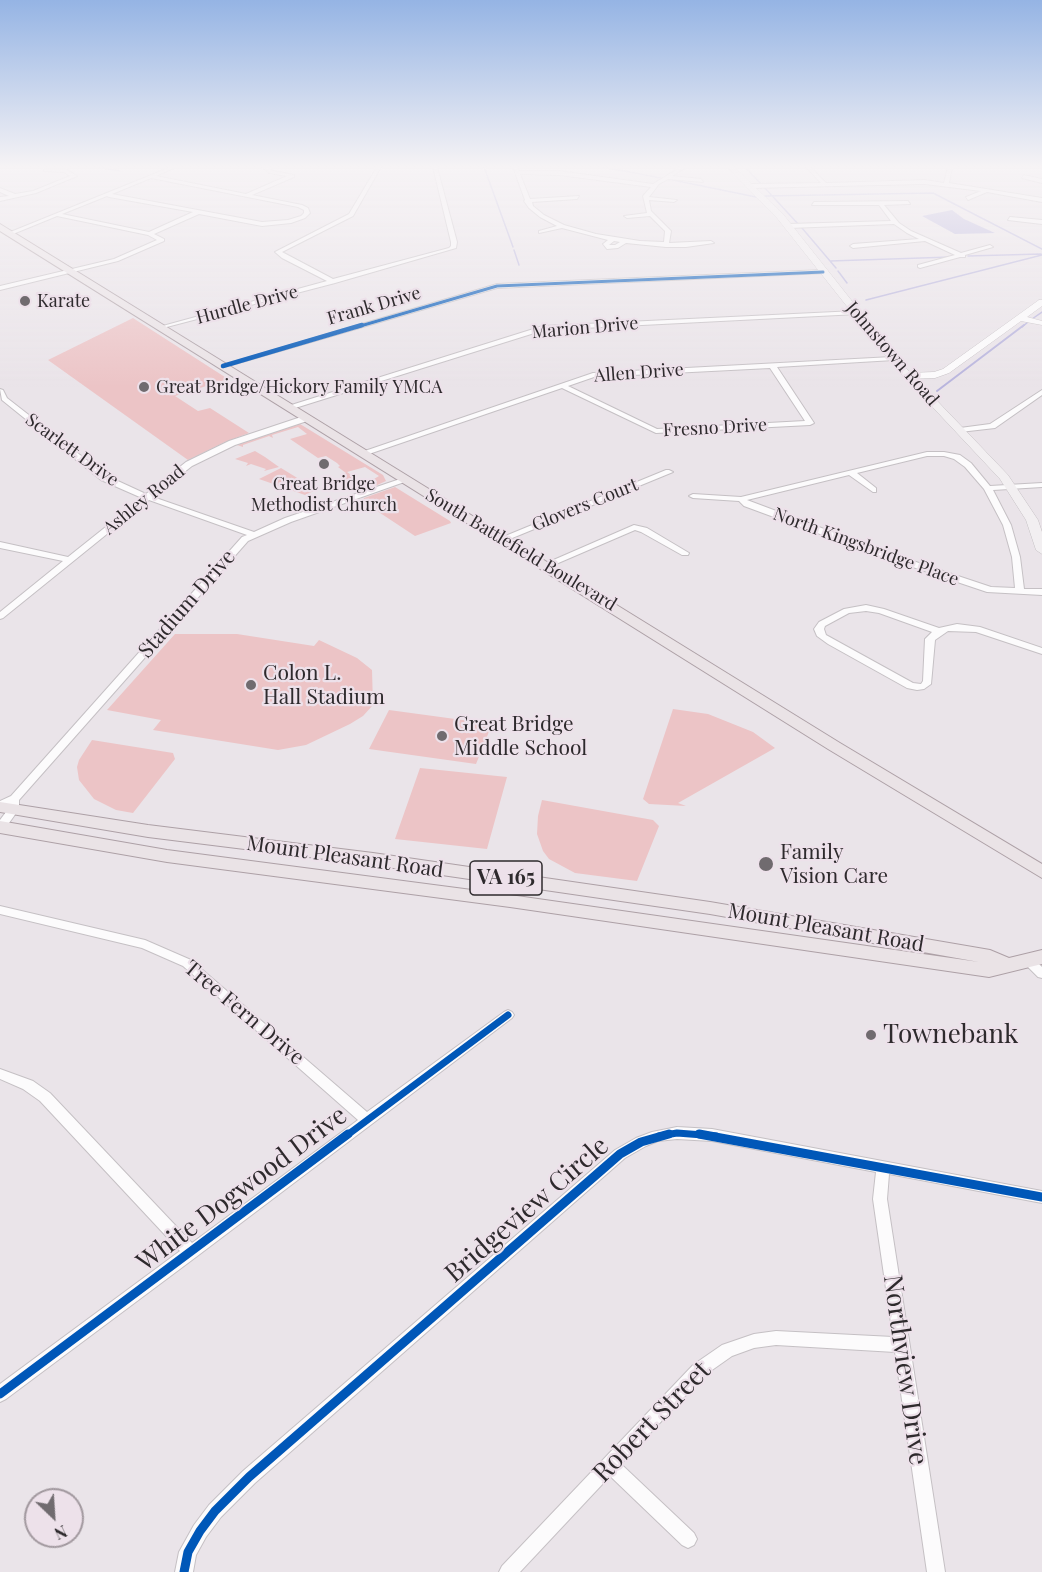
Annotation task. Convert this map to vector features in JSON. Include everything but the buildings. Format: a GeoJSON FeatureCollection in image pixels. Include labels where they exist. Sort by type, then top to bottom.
{"type":"FeatureCollection","features":[{"type":"Feature","properties":{"kind":"main road","name":"South Battlefield Boulevard"},"geometry":{"type":"LineString","coordinates":[[22,240],[834,746],[1042,872]]}},
{"type":"Feature","properties":{"kind":"main road","name":"Johnstown Road"},"geometry":{"type":"LineString","coordinates":[[800,240],[892,359],[1012,487],[1032,520],[1042,550]]}},
{"type":"Feature","properties":{"kind":"main road","name":"Mount Pleasant Road"},"geometry":{"type":"LineString","coordinates":[[7,805],[148,831],[587,889],[990,957],[1008,966]]}},
{"type":"Feature","properties":{"kind":"main road","name":"Mount Pleasant Road"},"geometry":{"type":"LineString","coordinates":[[0,827],[167,856],[521,903],[989,970],[1038,964]]}},
{"type":"Feature","properties":{"kind":"main road"},"geometry":{"type":"LineString","coordinates":[[806,944],[864,947],[944,957],[955,956],[959,952]]}},
{"type":"Feature","properties":{"kind":"street"},"geometry":{"type":"LineString","coordinates":[[0,288],[122,258],[161,240]]}},
{"type":"Feature","properties":{"kind":"street","name":"Hurdle Drive"},"geometry":{"type":"LineString","coordinates":[[301,240],[278,252],[284,258],[333,282]]}},
{"type":"Feature","properties":{"kind":"street","name":"Hurdle Drive"},"geometry":{"type":"LineString","coordinates":[[161,328],[453,248],[454,240]]}},
{"type":"Feature","properties":{"kind":"street"},"geometry":{"type":"LineString","coordinates":[[610,240],[606,247],[616,247],[625,241],[666,245],[711,243]]}},
{"type":"Feature","properties":{"kind":"street"},"geometry":{"type":"LineString","coordinates":[[666,245],[667,240]]}},
{"type":"Feature","properties":{"kind":"street"},"geometry":{"type":"LineString","coordinates":[[853,246],[920,240]]}},
{"type":"Feature","properties":{"kind":"street"},"geometry":{"type":"LineString","coordinates":[[925,240],[963,256]]}},
{"type":"Feature","properties":{"kind":"street"},"geometry":{"type":"LineString","coordinates":[[920,266],[990,247]]}},
{"type":"Feature","properties":{"kind":"street","name":"Frank Drive"},"geometry":{"type":"LineString","coordinates":[[223,366],[497,286],[823,272]]}},
{"type":"Feature","properties":{"kind":"street"},"geometry":{"type":"LineString","coordinates":[[908,376],[935,375],[946,371],[1042,302]]}},
{"type":"Feature","properties":{"kind":"street","name":"Marion Drive"},"geometry":{"type":"LineString","coordinates":[[289,407],[543,328],[856,313]]}},
{"type":"Feature","properties":{"kind":"street"},"geometry":{"type":"LineString","coordinates":[[1021,318],[1042,323]]}},
{"type":"Feature","properties":{"kind":"street","name":"Allen Drive"},"geometry":{"type":"LineString","coordinates":[[363,453],[596,374],[892,359]]}},
{"type":"Feature","properties":{"kind":"street","name":"Fresno Drive"},"geometry":{"type":"LineString","coordinates":[[561,385],[656,432],[810,423],[772,365]]}},
{"type":"Feature","properties":{"kind":"street","name":"Scarlett Drive"},"geometry":{"type":"LineString","coordinates":[[1,391],[4,399],[104,478],[147,497],[252,534]]}},
{"type":"Feature","properties":{"kind":"street"},"geometry":{"type":"LineString","coordinates":[[960,430],[992,426],[1042,392]]}},
{"type":"Feature","properties":{"kind":"street","name":"Ashley Road"},"geometry":{"type":"LineString","coordinates":[[0,616],[147,497],[203,455],[242,439],[307,418]]}},
{"type":"Feature","properties":{"kind":"street"},"geometry":{"type":"LineString","coordinates":[[741,499],[927,454],[951,455],[964,461],[988,488],[1007,525],[1016,557],[1020,590]]}},
{"type":"Feature","properties":{"kind":"street","name":"Glovers Court"},"geometry":{"type":"LineString","coordinates":[[502,539],[669,472]]}},
{"type":"Feature","properties":{"kind":"street"},"geometry":{"type":"LineString","coordinates":[[850,472],[873,490]]}},
{"type":"Feature","properties":{"kind":"street","name":"Stadium Drive"},"geometry":{"type":"LineString","coordinates":[[0,827],[7,805],[237,547],[252,534],[406,480]]}},
{"type":"Feature","properties":{"kind":"street"},"geometry":{"type":"LineString","coordinates":[[988,488],[1042,485]]}},
{"type":"Feature","properties":{"kind":"street","name":"North Kingsbridge Place"},"geometry":{"type":"LineString","coordinates":[[693,496],[741,499],[758,508],[975,586],[998,592],[1020,590],[1042,592]]}},
{"type":"Feature","properties":{"kind":"street"},"geometry":{"type":"LineString","coordinates":[[546,565],[634,527],[644,530],[685,553]]}},
{"type":"Feature","properties":{"kind":"street"},"geometry":{"type":"LineString","coordinates":[[0,545],[69,560]]}},
{"type":"Feature","properties":{"kind":"street"},"geometry":{"type":"LineString","coordinates":[[939,631],[866,608],[847,611],[822,624],[819,629],[822,636],[831,642],[910,686],[917,687],[924,686],[928,682],[930,639],[939,631],[957,627],[977,629],[1042,651]]}},
{"type":"Feature","properties":{"kind":"street","name":"Tree Fern Drive"},"geometry":{"type":"LineString","coordinates":[[0,910],[145,944],[187,963],[367,1120]]}},
{"type":"Feature","properties":{"kind":"street","name":"White Dogwood Drive"},"geometry":{"type":"LineString","coordinates":[[0,1394],[507,1015]]}},
{"type":"Feature","properties":{"kind":"street"},"geometry":{"type":"LineString","coordinates":[[0,1074],[28,1085],[45,1097],[191,1252]]}},
{"type":"Feature","properties":{"kind":"street","name":"Bridgeview Circle"},"geometry":{"type":"LineString","coordinates":[[184,1572],[188,1552],[200,1531],[215,1511],[249,1477],[627,1150],[664,1135],[712,1135],[1042,1197]]}},
{"type":"Feature","properties":{"kind":"street","name":"Northview Drive"},"geometry":{"type":"LineString","coordinates":[[883,1168],[880,1199],[936,1572]]}},
{"type":"Feature","properties":{"kind":"street","name":"Robert Street"},"geometry":{"type":"LineString","coordinates":[[508,1572],[712,1359],[738,1345],[787,1338],[901,1345]]}},
{"type":"Feature","properties":{"kind":"street"},"geometry":{"type":"LineString","coordinates":[[609,1464],[688,1539]]}},
{"type":"Feature","properties":{"kind":"shaded area","name":"Great Bridge/Hickory Family YMCA"},"geometry":{"type":"Polygon","coordinates":[[[133,318],[228,379],[175,396],[198,411],[210,408],[249,433],[188,460],[48,360],[133,318]]]}},
{"type":"Feature","properties":{"kind":"shaded area"},"geometry":{"type":"Polygon","coordinates":[[[300,424],[383,475],[386,481],[373,487],[364,484],[377,482],[374,479],[379,476],[365,467],[347,472],[354,477],[346,480],[340,475],[346,473],[338,467],[340,466],[337,463],[326,456],[318,458],[290,439],[307,434],[298,427],[272,435],[273,438],[269,436],[243,445],[243,447],[237,445],[300,424]]]}},
{"type":"Feature","properties":{"kind":"shaded area"},"geometry":{"type":"Polygon","coordinates":[[[255,451],[279,467],[264,471],[266,469],[251,464],[246,466],[248,463],[235,459],[255,451]]]}},
{"type":"Feature","properties":{"kind":"shaded area"},"geometry":{"type":"Polygon","coordinates":[[[281,468],[299,479],[295,481],[307,490],[312,488],[316,490],[305,495],[259,479],[281,468]]]}},
{"type":"Feature","properties":{"kind":"shaded area"},"geometry":{"type":"Polygon","coordinates":[[[395,487],[451,523],[415,536],[362,501],[364,498],[395,487]]]}},
{"type":"Feature","properties":{"kind":"shaded area","name":"Colon L. Hall Stadium"},"geometry":{"type":"Polygon","coordinates":[[[175,634],[237,634],[314,646],[319,640],[357,658],[372,670],[373,705],[363,716],[350,724],[306,745],[278,750],[153,730],[161,720],[107,710],[175,634]]]}},
{"type":"Feature","properties":{"kind":"shaded area"},"geometry":{"type":"Polygon","coordinates":[[[673,709],[708,714],[753,732],[775,748],[678,803],[686,806],[649,804],[643,799],[673,709]]]}},
{"type":"Feature","properties":{"kind":"shaded area"},"geometry":{"type":"Polygon","coordinates":[[[389,710],[492,724],[476,764],[369,749],[389,710]]]}},
{"type":"Feature","properties":{"kind":"shaded area"},"geometry":{"type":"Polygon","coordinates":[[[92,740],[173,753],[175,759],[133,813],[116,810],[94,799],[79,780],[77,767],[79,760],[92,740]]]}},
{"type":"Feature","properties":{"kind":"shaded area"},"geometry":{"type":"Polygon","coordinates":[[[420,768],[507,777],[487,849],[395,839],[420,768]]]}},
{"type":"Feature","properties":{"kind":"shaded area"},"geometry":{"type":"Polygon","coordinates":[[[542,800],[653,820],[659,826],[637,881],[575,873],[549,859],[543,851],[537,834],[542,800]]]}},
{"type":"Feature","properties":{"kind":"waterway"},"geometry":{"type":"LineString","coordinates":[[511,240],[513,247]]}},
{"type":"Feature","properties":{"kind":"waterway"},"geometry":{"type":"LineString","coordinates":[[813,240],[830,261]]}},
{"type":"Feature","properties":{"kind":"waterway"},"geometry":{"type":"LineString","coordinates":[[1025,240],[1042,249]]}},
{"type":"Feature","properties":{"kind":"waterway"},"geometry":{"type":"LineString","coordinates":[[514,250],[519,265]]}},
{"type":"Feature","properties":{"kind":"waterway"},"geometry":{"type":"LineString","coordinates":[[968,256],[1041,254]]}},
{"type":"Feature","properties":{"kind":"waterway"},"geometry":{"type":"LineString","coordinates":[[866,300],[1042,255]]}},
{"type":"Feature","properties":{"kind":"waterway"},"geometry":{"type":"LineString","coordinates":[[830,261],[951,257]]}},
{"type":"Feature","properties":{"kind":"waterway"},"geometry":{"type":"LineString","coordinates":[[830,261],[836,268]]}},
{"type":"Feature","properties":{"kind":"waterway"},"geometry":{"type":"LineString","coordinates":[[838,271],[847,283]]}},
{"type":"Feature","properties":{"kind":"waterway"},"geometry":{"type":"LineString","coordinates":[[1032,319],[1042,312]]}},
{"type":"Feature","properties":{"kind":"waterway"},"geometry":{"type":"LineString","coordinates":[[1022,327],[1028,322]]}},
{"type":"Feature","properties":{"kind":"waterway"},"geometry":{"type":"LineString","coordinates":[[937,391],[1024,325]]}},
{"type":"Feature","properties":{"kind":"cycle path"},"geometry":{"type":"LineString","coordinates":[[223,366],[497,286],[823,272]]}},
{"type":"Feature","properties":{"kind":"cycle path"},"geometry":{"type":"LineString","coordinates":[[0,1394],[508,1015]]}},
{"type":"Feature","properties":{"kind":"cycle path"},"geometry":{"type":"LineString","coordinates":[[184,1572],[188,1552],[200,1531],[215,1511],[249,1477],[620,1154],[641,1142],[657,1136],[677,1133],[712,1135],[1042,1197]]}},
{"type":"Feature","properties":{"kind":"place","name":"Karate"},"geometry":{"type":"Point","coordinates":[25,301]}},
{"type":"Feature","properties":{"kind":"place","name":"Great Bridge/Hickory Family YMCA"},"geometry":{"type":"Point","coordinates":[144,387]}},
{"type":"Feature","properties":{"kind":"place","name":"Great Bridge Methodist Church"},"geometry":{"type":"Point","coordinates":[324,464]}},
{"type":"Feature","properties":{"kind":"place","name":"Colon L. Hall Stadium"},"geometry":{"type":"Point","coordinates":[251,685]}},
{"type":"Feature","properties":{"kind":"place","name":"Great Bridge Middle School"},"geometry":{"type":"Point","coordinates":[442,736]}},
{"type":"Feature","properties":{"kind":"place","name":"Family Vision Care"},"geometry":{"type":"Point","coordinates":[766,864]}},
{"type":"Feature","properties":{"kind":"place","name":"Townebank"},"geometry":{"type":"Point","coordinates":[871,1035]}}]}
